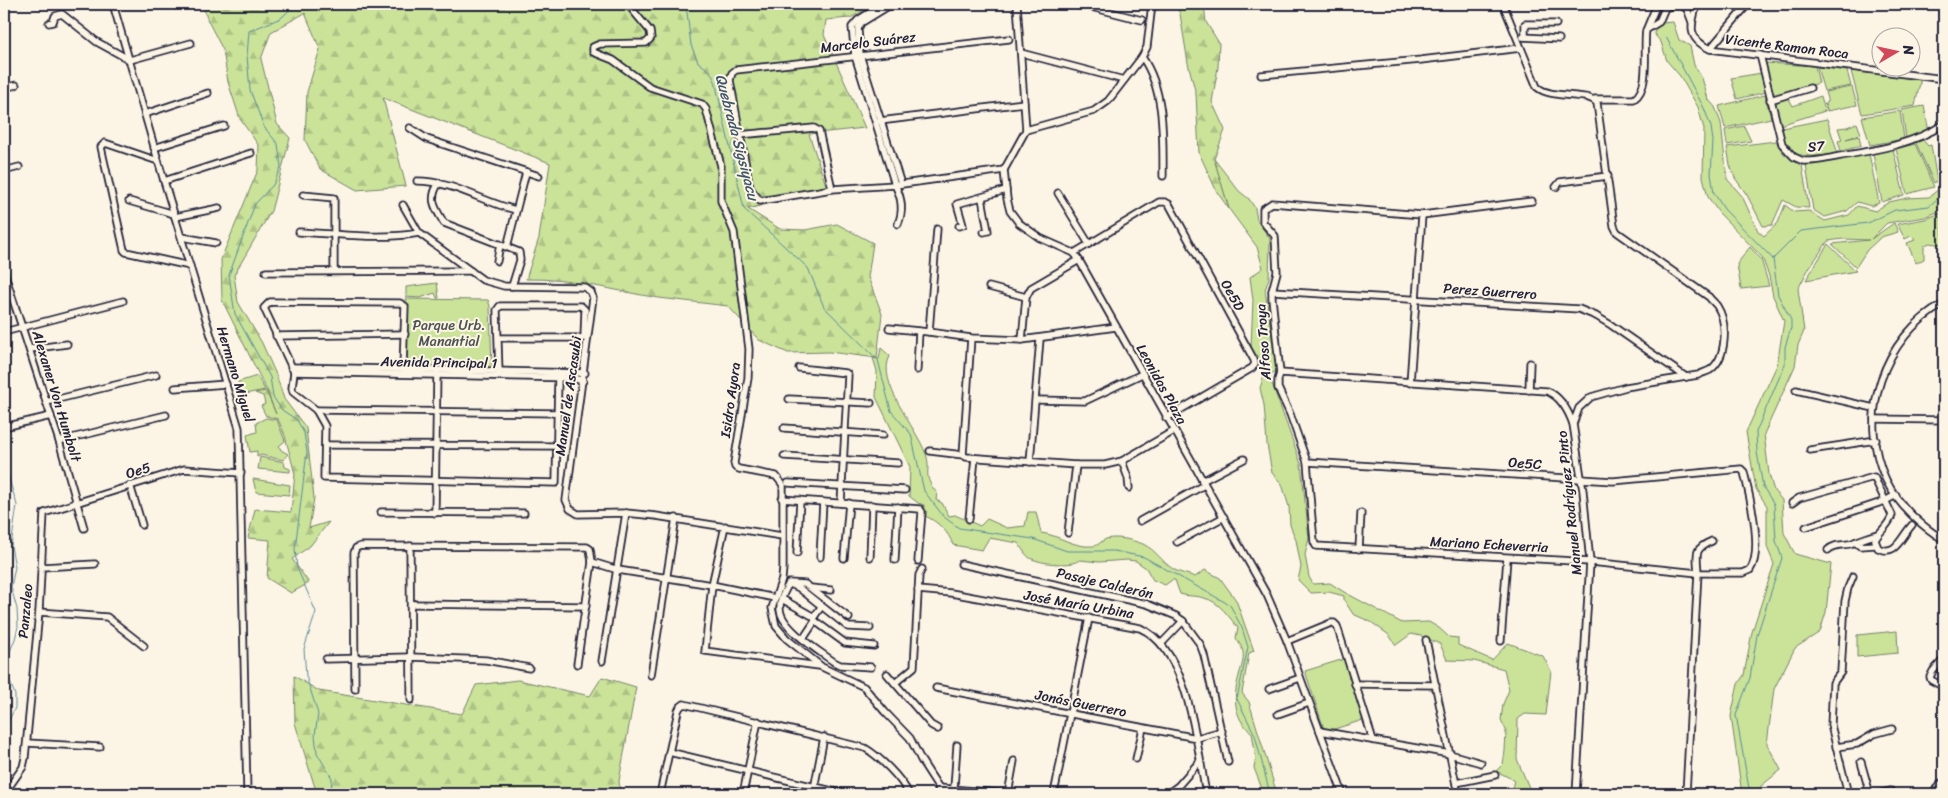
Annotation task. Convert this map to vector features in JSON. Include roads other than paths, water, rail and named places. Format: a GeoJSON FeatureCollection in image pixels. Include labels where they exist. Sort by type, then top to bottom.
{"type":"FeatureCollection","features":[{"type":"Feature","properties":{"kind":"street","name":"Hermano Miguel"},"geometry":{"type":"LineString","coordinates":[[113,4],[164,182],[239,428],[247,794]]}},
{"type":"Feature","properties":{"kind":"street","name":"Isidro Ayora"},"geometry":{"type":"LineString","coordinates":[[630,4],[630,7],[650,31],[651,38],[646,43],[600,44],[593,47],[593,52],[613,60],[650,87],[702,104],[706,109],[721,166],[721,201],[734,232],[749,349],[748,378],[734,463],[735,467],[739,469],[776,476],[782,485],[782,579],[779,599],[772,608],[776,626],[787,639],[822,667],[864,687],[910,738],[938,791]]}},
{"type":"Feature","properties":{"kind":"street"},"geometry":{"type":"LineString","coordinates":[[883,4],[858,20],[855,28],[858,56],[898,184],[902,207],[898,224]]}},
{"type":"Feature","properties":{"kind":"street"},"geometry":{"type":"LineString","coordinates":[[855,28],[892,4]]}},
{"type":"Feature","properties":{"kind":"street"},"geometry":{"type":"LineString","coordinates":[[1018,4],[1026,130],[1004,170],[1010,211],[1019,223],[1040,238],[1074,253],[1089,244],[1058,193]]}},
{"type":"Feature","properties":{"kind":"street"},"geometry":{"type":"LineString","coordinates":[[1079,4],[1142,20]]}},
{"type":"Feature","properties":{"kind":"street"},"geometry":{"type":"LineString","coordinates":[[1026,130],[1094,111],[1108,100],[1147,48],[1152,4]]}},
{"type":"Feature","properties":{"kind":"street"},"geometry":{"type":"LineString","coordinates":[[1503,4],[1534,83],[1540,90],[1547,93],[1595,100],[1634,99],[1638,96],[1643,82],[1646,58],[1646,33],[1657,4]]}},
{"type":"Feature","properties":{"kind":"street"},"geometry":{"type":"LineString","coordinates":[[1648,28],[1659,22],[1665,8],[1675,4]]}},
{"type":"Feature","properties":{"kind":"street","name":"Vicente Ramon Roca"},"geometry":{"type":"LineString","coordinates":[[1680,4],[1687,9],[1692,22],[1692,34],[1696,40],[1710,48],[1944,79]]}},
{"type":"Feature","properties":{"kind":"street"},"geometry":{"type":"LineString","coordinates":[[1692,22],[1697,4]]}},
{"type":"Feature","properties":{"kind":"street"},"geometry":{"type":"LineString","coordinates":[[1710,48],[1748,4]]}},
{"type":"Feature","properties":{"kind":"street"},"geometry":{"type":"LineString","coordinates":[[50,23],[53,22],[55,16],[62,14],[97,42],[130,60],[191,43]]}},
{"type":"Feature","properties":{"kind":"street"},"geometry":{"type":"LineString","coordinates":[[1525,37],[1525,24],[1556,24]]}},
{"type":"Feature","properties":{"kind":"street"},"geometry":{"type":"LineString","coordinates":[[1516,37],[1559,39]]}},
{"type":"Feature","properties":{"kind":"street","name":"Marcelo Suárez"},"geometry":{"type":"LineString","coordinates":[[739,135],[730,80],[732,73],[736,70],[1009,38]]}},
{"type":"Feature","properties":{"kind":"street"},"geometry":{"type":"LineString","coordinates":[[1261,75],[1421,60],[1521,48]]}},
{"type":"Feature","properties":{"kind":"street"},"geometry":{"type":"LineString","coordinates":[[1021,53],[1124,80]]}},
{"type":"Feature","properties":{"kind":"street","name":"S7"},"geometry":{"type":"LineString","coordinates":[[1760,55],[1782,144],[1794,157],[1803,161],[1866,152],[1915,139],[1932,132],[1944,124]]}},
{"type":"Feature","properties":{"kind":"street"},"geometry":{"type":"LineString","coordinates":[[1142,57],[1148,65],[1159,102],[1163,176]]}},
{"type":"Feature","properties":{"kind":"street"},"geometry":{"type":"LineString","coordinates":[[4,88],[16,85]]}},
{"type":"Feature","properties":{"kind":"street"},"geometry":{"type":"LineString","coordinates":[[1770,100],[1810,88]]}},
{"type":"Feature","properties":{"kind":"street"},"geometry":{"type":"LineString","coordinates":[[145,114],[208,94]]}},
{"type":"Feature","properties":{"kind":"street","name":"Manuel Rodríguez Pinto"},"geometry":{"type":"LineString","coordinates":[[1576,794],[1590,562],[1573,424],[1579,408],[1591,397],[1633,386],[1686,377],[1709,370],[1721,354],[1723,330],[1717,307],[1709,297],[1617,232],[1614,226],[1600,108],[1595,100]]}},
{"type":"Feature","properties":{"kind":"street"},"geometry":{"type":"LineString","coordinates":[[879,121],[1024,103]]}},
{"type":"Feature","properties":{"kind":"street"},"geometry":{"type":"LineString","coordinates":[[154,148],[224,126]]}},
{"type":"Feature","properties":{"kind":"street"},"geometry":{"type":"LineString","coordinates":[[410,128],[427,139],[539,176]]}},
{"type":"Feature","properties":{"kind":"street"},"geometry":{"type":"LineString","coordinates":[[832,189],[819,131],[814,128],[739,135],[750,188],[760,201],[832,189],[898,184],[1004,170]]}},
{"type":"Feature","properties":{"kind":"street"},"geometry":{"type":"LineString","coordinates":[[158,161],[105,143],[100,147],[124,250],[190,266]]}},
{"type":"Feature","properties":{"kind":"street"},"geometry":{"type":"LineString","coordinates":[[164,182],[251,153]]}},
{"type":"Feature","properties":{"kind":"street"},"geometry":{"type":"LineString","coordinates":[[4,171],[19,167]]}},
{"type":"Feature","properties":{"kind":"street"},"geometry":{"type":"LineString","coordinates":[[507,247],[526,172]]}},
{"type":"Feature","properties":{"kind":"street"},"geometry":{"type":"LineString","coordinates":[[1556,187],[1560,182],[1608,176]]}},
{"type":"Feature","properties":{"kind":"street"},"geometry":{"type":"LineString","coordinates":[[417,181],[429,181],[459,188],[516,210]]}},
{"type":"Feature","properties":{"kind":"street"},"geometry":{"type":"LineString","coordinates":[[439,183],[433,191],[433,204],[444,223],[516,250],[520,256],[512,286]]}},
{"type":"Feature","properties":{"kind":"street"},"geometry":{"type":"LineString","coordinates":[[960,226],[963,225],[957,204],[1006,190]]}},
{"type":"Feature","properties":{"kind":"street"},"geometry":{"type":"LineString","coordinates":[[303,195],[332,196],[334,198],[334,271]]}},
{"type":"Feature","properties":{"kind":"street"},"geometry":{"type":"LineString","coordinates":[[982,198],[988,231],[984,232]]}},
{"type":"Feature","properties":{"kind":"street"},"geometry":{"type":"LineString","coordinates":[[129,201],[175,216],[219,208]]}},
{"type":"Feature","properties":{"kind":"street"},"geometry":{"type":"LineString","coordinates":[[1410,383],[1422,215],[1532,201]]}},
{"type":"Feature","properties":{"kind":"street","name":"Oe5D"},"geometry":{"type":"LineString","coordinates":[[1089,244],[1160,202],[1169,204],[1254,360],[1255,364],[1252,368],[1166,418]]}},
{"type":"Feature","properties":{"kind":"street","name":"Alfoso Troya"},"geometry":{"type":"LineString","coordinates":[[1314,542],[1307,462],[1290,414],[1278,388],[1280,373],[1272,290],[1277,272],[1275,236],[1265,226],[1262,218],[1263,209],[1272,203],[1422,215]]}},
{"type":"Feature","properties":{"kind":"street","name":"Manuel de Ascasubi"},"geometry":{"type":"LineString","coordinates":[[403,205],[419,233],[492,284],[584,287],[591,292],[593,298],[585,373],[566,500],[570,509],[578,514],[626,513],[676,518],[782,536]]}},
{"type":"Feature","properties":{"kind":"street"},"geometry":{"type":"LineString","coordinates":[[929,329],[937,229]]}},
{"type":"Feature","properties":{"kind":"street"},"geometry":{"type":"LineString","coordinates":[[298,232],[387,236],[419,233]]}},
{"type":"Feature","properties":{"kind":"street"},"geometry":{"type":"LineString","coordinates":[[182,237],[216,243]]}},
{"type":"Feature","properties":{"kind":"street"},"geometry":{"type":"LineString","coordinates":[[497,261],[500,244]]}},
{"type":"Feature","properties":{"kind":"street","name":"Leonidas Plaza"},"geometry":{"type":"LineString","coordinates":[[1074,253],[1267,595],[1343,794]]}},
{"type":"Feature","properties":{"kind":"street"},"geometry":{"type":"LineString","coordinates":[[1022,340],[1026,297],[1031,288],[1079,260]]}},
{"type":"Feature","properties":{"kind":"street"},"geometry":{"type":"LineString","coordinates":[[266,272],[472,271]]}},
{"type":"Feature","properties":{"kind":"street","name":"Alexaner Von Humbolt"},"geometry":{"type":"LineString","coordinates":[[4,272],[59,441],[84,528]]}},
{"type":"Feature","properties":{"kind":"street"},"geometry":{"type":"LineString","coordinates":[[989,287],[1026,297]]}},
{"type":"Feature","properties":{"kind":"street","name":"Perez Guerrero"},"geometry":{"type":"LineString","coordinates":[[1272,290],[1578,309],[1588,312],[1611,325],[1686,377]]}},
{"type":"Feature","properties":{"kind":"street"},"geometry":{"type":"LineString","coordinates":[[4,332],[123,301]]}},
{"type":"Feature","properties":{"kind":"street"},"geometry":{"type":"LineString","coordinates":[[403,368],[404,306],[400,303],[270,302],[264,308],[293,369],[293,392],[316,410],[325,426],[324,478],[556,483],[558,378]]}},
{"type":"Feature","properties":{"kind":"street"},"geometry":{"type":"LineString","coordinates":[[1944,304],[1920,320],[1896,350],[1887,364],[1878,388],[1874,408],[1876,440],[1882,471],[1896,495],[1913,515],[1944,540]]}},
{"type":"Feature","properties":{"kind":"street"},"geometry":{"type":"LineString","coordinates":[[498,338],[584,338],[584,307],[500,306],[497,310],[498,373],[585,373]]}},
{"type":"Feature","properties":{"kind":"street"},"geometry":{"type":"LineString","coordinates":[[888,328],[919,332],[929,329],[971,338],[1022,340],[1116,327]]}},
{"type":"Feature","properties":{"kind":"street"},"geometry":{"type":"LineString","coordinates":[[917,370],[919,332]]}},
{"type":"Feature","properties":{"kind":"street"},"geometry":{"type":"LineString","coordinates":[[276,336],[404,334]]}},
{"type":"Feature","properties":{"kind":"street"},"geometry":{"type":"LineString","coordinates":[[963,455],[971,338]]}},
{"type":"Feature","properties":{"kind":"street"},"geometry":{"type":"LineString","coordinates":[[1030,462],[1040,339]]}},
{"type":"Feature","properties":{"kind":"street"},"geometry":{"type":"LineString","coordinates":[[30,349],[67,344]]}},
{"type":"Feature","properties":{"kind":"street"},"geometry":{"type":"LineString","coordinates":[[1529,390],[1530,363]]}},
{"type":"Feature","properties":{"kind":"street"},"geometry":{"type":"LineString","coordinates":[[293,369],[403,368],[437,372],[434,513]]}},
{"type":"Feature","properties":{"kind":"street"},"geometry":{"type":"LineString","coordinates":[[799,368],[846,373],[848,375],[841,503]]}},
{"type":"Feature","properties":{"kind":"street","name":"Avenida Principal 1"},"geometry":{"type":"LineString","coordinates":[[293,369],[498,373],[573,378],[583,381]]}},
{"type":"Feature","properties":{"kind":"street"},"geometry":{"type":"LineString","coordinates":[[1280,373],[1547,391],[1553,394],[1566,409],[1573,424]]}},
{"type":"Feature","properties":{"kind":"street"},"geometry":{"type":"LineString","coordinates":[[1036,400],[1085,401],[1142,374]]}},
{"type":"Feature","properties":{"kind":"street"},"geometry":{"type":"LineString","coordinates":[[46,402],[156,375]]}},
{"type":"Feature","properties":{"kind":"street"},"geometry":{"type":"LineString","coordinates":[[176,388],[226,384]]}},
{"type":"Feature","properties":{"kind":"street"},"geometry":{"type":"LineString","coordinates":[[1796,390],[1874,408]]}},
{"type":"Feature","properties":{"kind":"street"},"geometry":{"type":"LineString","coordinates":[[789,399],[871,402]]}},
{"type":"Feature","properties":{"kind":"street"},"geometry":{"type":"LineString","coordinates":[[316,410],[558,413]]}},
{"type":"Feature","properties":{"kind":"street"},"geometry":{"type":"LineString","coordinates":[[59,441],[166,415]]}},
{"type":"Feature","properties":{"kind":"street"},"geometry":{"type":"LineString","coordinates":[[4,428],[50,416]]}},
{"type":"Feature","properties":{"kind":"street"},"geometry":{"type":"LineString","coordinates":[[1874,418],[1944,420]]}},
{"type":"Feature","properties":{"kind":"street"},"geometry":{"type":"LineString","coordinates":[[784,428],[883,435]]}},
{"type":"Feature","properties":{"kind":"street"},"geometry":{"type":"LineString","coordinates":[[930,451],[975,458],[1076,465],[1105,465],[1122,460],[1174,431]]}},
{"type":"Feature","properties":{"kind":"street"},"geometry":{"type":"LineString","coordinates":[[1810,450],[1876,440]]}},
{"type":"Feature","properties":{"kind":"street"},"geometry":{"type":"LineString","coordinates":[[325,446],[557,446]]}},
{"type":"Feature","properties":{"kind":"street"},"geometry":{"type":"LineString","coordinates":[[784,456],[898,463]]}},
{"type":"Feature","properties":{"kind":"street"},"geometry":{"type":"LineString","coordinates":[[969,519],[975,458]]}},
{"type":"Feature","properties":{"kind":"street"},"geometry":{"type":"LineString","coordinates":[[1140,521],[1244,458]]}},
{"type":"Feature","properties":{"kind":"street"},"geometry":{"type":"LineString","coordinates":[[1122,460],[1129,488]]}},
{"type":"Feature","properties":{"kind":"street","name":"Oe5C"},"geometry":{"type":"LineString","coordinates":[[1307,462],[1581,480],[1628,480],[1741,469],[1744,472],[1754,516],[1755,558],[1753,567]]}},
{"type":"Feature","properties":{"kind":"street"},"geometry":{"type":"LineString","coordinates":[[1068,533],[1076,465]]}},
{"type":"Feature","properties":{"kind":"street","name":"Oe5"},"geometry":{"type":"LineString","coordinates":[[44,513],[184,469],[241,473]]}},
{"type":"Feature","properties":{"kind":"street"},"geometry":{"type":"LineString","coordinates":[[1792,502],[1799,498],[1874,477],[1892,515],[1887,526],[1878,534],[1875,545]]}},
{"type":"Feature","properties":{"kind":"street"},"geometry":{"type":"LineString","coordinates":[[788,483],[905,490]]}},
{"type":"Feature","properties":{"kind":"street"},"geometry":{"type":"LineString","coordinates":[[130,485],[142,525]]}},
{"type":"Feature","properties":{"kind":"street"},"geometry":{"type":"LineString","coordinates":[[1806,527],[1885,501],[1896,495]]}},
{"type":"Feature","properties":{"kind":"street"},"geometry":{"type":"LineString","coordinates":[[782,499],[920,508],[922,512],[918,561]]}},
{"type":"Feature","properties":{"kind":"street"},"geometry":{"type":"LineString","coordinates":[[797,553],[800,500]]}},
{"type":"Feature","properties":{"kind":"street"},"geometry":{"type":"LineString","coordinates":[[820,557],[823,502]]}},
{"type":"Feature","properties":{"kind":"street"},"geometry":{"type":"LineString","coordinates":[[844,558],[849,503]]}},
{"type":"Feature","properties":{"kind":"street"},"geometry":{"type":"LineString","coordinates":[[870,557],[872,505]]}},
{"type":"Feature","properties":{"kind":"street"},"geometry":{"type":"LineString","coordinates":[[895,560],[898,507]]}},
{"type":"Feature","properties":{"kind":"street"},"geometry":{"type":"LineString","coordinates":[[381,512],[524,513]]}},
{"type":"Feature","properties":{"kind":"street","name":"Panzaleo"},"geometry":{"type":"LineString","coordinates":[[4,794],[23,767],[42,567],[44,513]]}},
{"type":"Feature","properties":{"kind":"street"},"geometry":{"type":"LineString","coordinates":[[602,661],[626,513]]}},
{"type":"Feature","properties":{"kind":"street"},"geometry":{"type":"LineString","coordinates":[[1359,549],[1361,513]]}},
{"type":"Feature","properties":{"kind":"street"},"geometry":{"type":"LineString","coordinates":[[1177,542],[1224,517]]}},
{"type":"Feature","properties":{"kind":"street"},"geometry":{"type":"LineString","coordinates":[[651,675],[676,518]]}},
{"type":"Feature","properties":{"kind":"street"},"geometry":{"type":"LineString","coordinates":[[725,526],[712,585],[705,652],[822,667]]}},
{"type":"Feature","properties":{"kind":"street"},"geometry":{"type":"LineString","coordinates":[[1855,542],[1860,546],[1875,545],[1883,551],[1889,551],[1895,548],[1912,526]]}},
{"type":"Feature","properties":{"kind":"street"},"geometry":{"type":"LineString","coordinates":[[1828,550],[1836,545],[1855,542],[1859,539],[1878,534]]}},
{"type":"Feature","properties":{"kind":"street"},"geometry":{"type":"LineString","coordinates":[[1686,794],[1698,548],[1712,541]]}},
{"type":"Feature","properties":{"kind":"street","name":"Mariano Echeverria"},"geometry":{"type":"LineString","coordinates":[[1314,542],[1316,546],[1321,547],[1590,562],[1698,573],[1743,573],[1753,567]]}},
{"type":"Feature","properties":{"kind":"street"},"geometry":{"type":"LineString","coordinates":[[355,689],[354,553],[356,548],[361,546],[586,547],[590,549],[592,562],[577,664]]}},
{"type":"Feature","properties":{"kind":"street"},"geometry":{"type":"LineString","coordinates":[[410,546],[411,700]]}},
{"type":"Feature","properties":{"kind":"street"},"geometry":{"type":"LineString","coordinates":[[1501,641],[1506,558]]}},
{"type":"Feature","properties":{"kind":"street"},"geometry":{"type":"LineString","coordinates":[[592,562],[618,570],[712,585],[779,599],[814,619],[845,643],[874,646]]}},
{"type":"Feature","properties":{"kind":"street"},"geometry":{"type":"LineString","coordinates":[[42,567],[95,564]]}},
{"type":"Feature","properties":{"kind":"street","name":"Pasaje Calderón"},"geometry":{"type":"LineString","coordinates":[[961,564],[1148,604],[1183,621],[1193,634],[1204,655],[1228,762]]}},
{"type":"Feature","properties":{"kind":"street"},"geometry":{"type":"LineString","coordinates":[[895,683],[914,667],[919,575],[922,569]]}},
{"type":"Feature","properties":{"kind":"street"},"geometry":{"type":"LineString","coordinates":[[1848,794],[1831,725],[1833,683],[1841,672],[1845,601],[1852,576]]}},
{"type":"Feature","properties":{"kind":"street"},"geometry":{"type":"LineString","coordinates":[[782,579],[799,588],[848,627],[870,628]]}},
{"type":"Feature","properties":{"kind":"street"},"geometry":{"type":"LineString","coordinates":[[789,583],[803,583],[849,618]]}},
{"type":"Feature","properties":{"kind":"street"},"geometry":{"type":"LineString","coordinates":[[789,583],[779,599],[783,618],[789,626],[803,639],[837,664],[871,667]]}},
{"type":"Feature","properties":{"kind":"street"},"geometry":{"type":"LineString","coordinates":[[811,588],[831,590]]}},
{"type":"Feature","properties":{"kind":"street","name":"José María Urbina"},"geometry":{"type":"LineString","coordinates":[[918,590],[951,593],[1089,618],[1140,628],[1154,635],[1162,643],[1178,672],[1197,738],[1206,794]]}},
{"type":"Feature","properties":{"kind":"street"},"geometry":{"type":"LineString","coordinates":[[411,604],[586,606]]}},
{"type":"Feature","properties":{"kind":"street"},"geometry":{"type":"LineString","coordinates":[[803,639],[822,607]]}},
{"type":"Feature","properties":{"kind":"street"},"geometry":{"type":"LineString","coordinates":[[38,612],[107,617],[144,646]]}},
{"type":"Feature","properties":{"kind":"street"},"geometry":{"type":"LineString","coordinates":[[4,616],[4,640]]}},
{"type":"Feature","properties":{"kind":"street"},"geometry":{"type":"LineString","coordinates":[[1054,794],[1089,618]]}},
{"type":"Feature","properties":{"kind":"street"},"geometry":{"type":"LineString","coordinates":[[1162,643],[1183,621]]}},
{"type":"Feature","properties":{"kind":"street"},"geometry":{"type":"LineString","coordinates":[[1286,641],[1334,623],[1337,626],[1373,740]]}},
{"type":"Feature","properties":{"kind":"street"},"geometry":{"type":"LineString","coordinates":[[1426,640],[1457,794]]}},
{"type":"Feature","properties":{"kind":"street"},"geometry":{"type":"LineString","coordinates":[[326,659],[410,657],[486,660],[529,668]]}},
{"type":"Feature","properties":{"kind":"street"},"geometry":{"type":"LineString","coordinates":[[1944,659],[1930,677],[1931,680],[1944,687]]}},
{"type":"Feature","properties":{"kind":"street"},"geometry":{"type":"LineString","coordinates":[[886,674],[931,725],[938,728]]}},
{"type":"Feature","properties":{"kind":"street"},"geometry":{"type":"LineString","coordinates":[[1269,689],[1300,678]]}},
{"type":"Feature","properties":{"kind":"street"},"geometry":{"type":"LineString","coordinates":[[1355,684],[1436,685]]}},
{"type":"Feature","properties":{"kind":"street","name":"Jonás Guerrero"},"geometry":{"type":"LineString","coordinates":[[936,688],[1197,738],[1222,731]]}},
{"type":"Feature","properties":{"kind":"street"},"geometry":{"type":"LineString","coordinates":[[1278,714],[1309,703]]}},
{"type":"Feature","properties":{"kind":"street"},"geometry":{"type":"LineString","coordinates":[[660,794],[678,711],[684,704],[865,748],[872,752],[909,794]]}},
{"type":"Feature","properties":{"kind":"street"},"geometry":{"type":"LineString","coordinates":[[743,794],[758,721]]}},
{"type":"Feature","properties":{"kind":"street"},"geometry":{"type":"LineString","coordinates":[[1136,759],[1143,728]]}},
{"type":"Feature","properties":{"kind":"street"},"geometry":{"type":"LineString","coordinates":[[1836,747],[1857,744],[1874,734],[1892,729]]}},
{"type":"Feature","properties":{"kind":"street"},"geometry":{"type":"LineString","coordinates":[[1320,731],[1450,754],[1481,763]]}},
{"type":"Feature","properties":{"kind":"street"},"geometry":{"type":"LineString","coordinates":[[813,794],[824,737]]}},
{"type":"Feature","properties":{"kind":"street"},"geometry":{"type":"LineString","coordinates":[[26,743],[100,747]]}},
{"type":"Feature","properties":{"kind":"street"},"geometry":{"type":"LineString","coordinates":[[954,788],[957,745]]}},
{"type":"Feature","properties":{"kind":"street"},"geometry":{"type":"LineString","coordinates":[[669,752],[845,794]]}},
{"type":"Feature","properties":{"kind":"street"},"geometry":{"type":"LineString","coordinates":[[1008,794],[1014,761]]}},
{"type":"Feature","properties":{"kind":"street"},"geometry":{"type":"LineString","coordinates":[[1167,794],[1178,786],[1200,761]]}},
{"type":"Feature","properties":{"kind":"street"},"geometry":{"type":"LineString","coordinates":[[1861,762],[1870,794]]}},
{"type":"Feature","properties":{"kind":"street"},"geometry":{"type":"LineString","coordinates":[[1456,783],[1495,775]]}},
{"type":"Feature","properties":{"kind":"street"},"geometry":{"type":"LineString","coordinates":[[1931,794],[1944,781]]}},
{"type":"Feature","properties":{"kind":"street"},"geometry":{"type":"LineString","coordinates":[[1940,794],[1944,781]]}},
{"type":"Feature","properties":{"kind":"street"},"geometry":{"type":"LineString","coordinates":[[4,782],[8,788]]}},
{"type":"Feature","properties":{"kind":"street"},"geometry":{"type":"LineString","coordinates":[[938,791],[954,788],[1013,794]]}},
{"type":"Feature","properties":{"kind":"street"},"geometry":{"type":"LineString","coordinates":[[1878,794],[1891,791]]}},
{"type":"Feature","properties":{"kind":"waterway"},"geometry":{"type":"LineString","coordinates":[[296,4],[281,18],[249,31],[247,56],[250,90],[264,127],[278,144],[281,167],[273,185],[255,204],[229,275],[235,314],[270,377],[273,397],[282,410],[297,420],[304,433],[307,452],[295,549],[297,568],[316,612],[304,649],[306,676],[318,714],[315,735],[317,753],[332,778],[331,794]]}},
{"type":"Feature","properties":{"kind":"waterway","name":"Quebrada Sigsiyacu"},"geometry":{"type":"LineString","coordinates":[[686,4],[691,45],[698,62],[710,71],[715,81],[744,209],[808,268],[824,307],[878,360],[891,411],[911,434],[924,491],[944,517],[959,528],[1033,539],[1067,551],[1114,551],[1144,557],[1230,605],[1242,628],[1248,647],[1237,699],[1255,735],[1270,794]]}},
{"type":"Feature","properties":{"kind":"waterway"},"geometry":{"type":"LineString","coordinates":[[1666,37],[1704,108],[1711,127],[1713,141],[1711,174],[1714,193],[1724,209],[1773,259],[1778,295],[1791,320],[1791,328],[1785,347],[1785,364],[1756,432],[1757,452],[1763,487],[1774,504],[1776,541],[1782,558],[1757,635],[1750,678],[1736,715],[1750,794]]}},
{"type":"Feature","properties":{"kind":"waterway"},"geometry":{"type":"LineString","coordinates":[[1773,259],[1801,231],[1868,223],[1895,210],[1929,206],[1944,193]]}},
{"type":"Feature","properties":{"kind":"waterway"},"geometry":{"type":"LineString","coordinates":[[4,462],[7,463],[9,479],[17,505],[11,546],[15,567],[11,587],[17,609],[18,627],[6,661],[7,674],[15,695],[15,708],[4,730],[8,763],[4,779]]}},
{"type":"Feature","properties":{"kind":"park label","name":"Parque Urb. Manantial"},"geometry":{"type":"Point","coordinates":[449,334]}}]}
